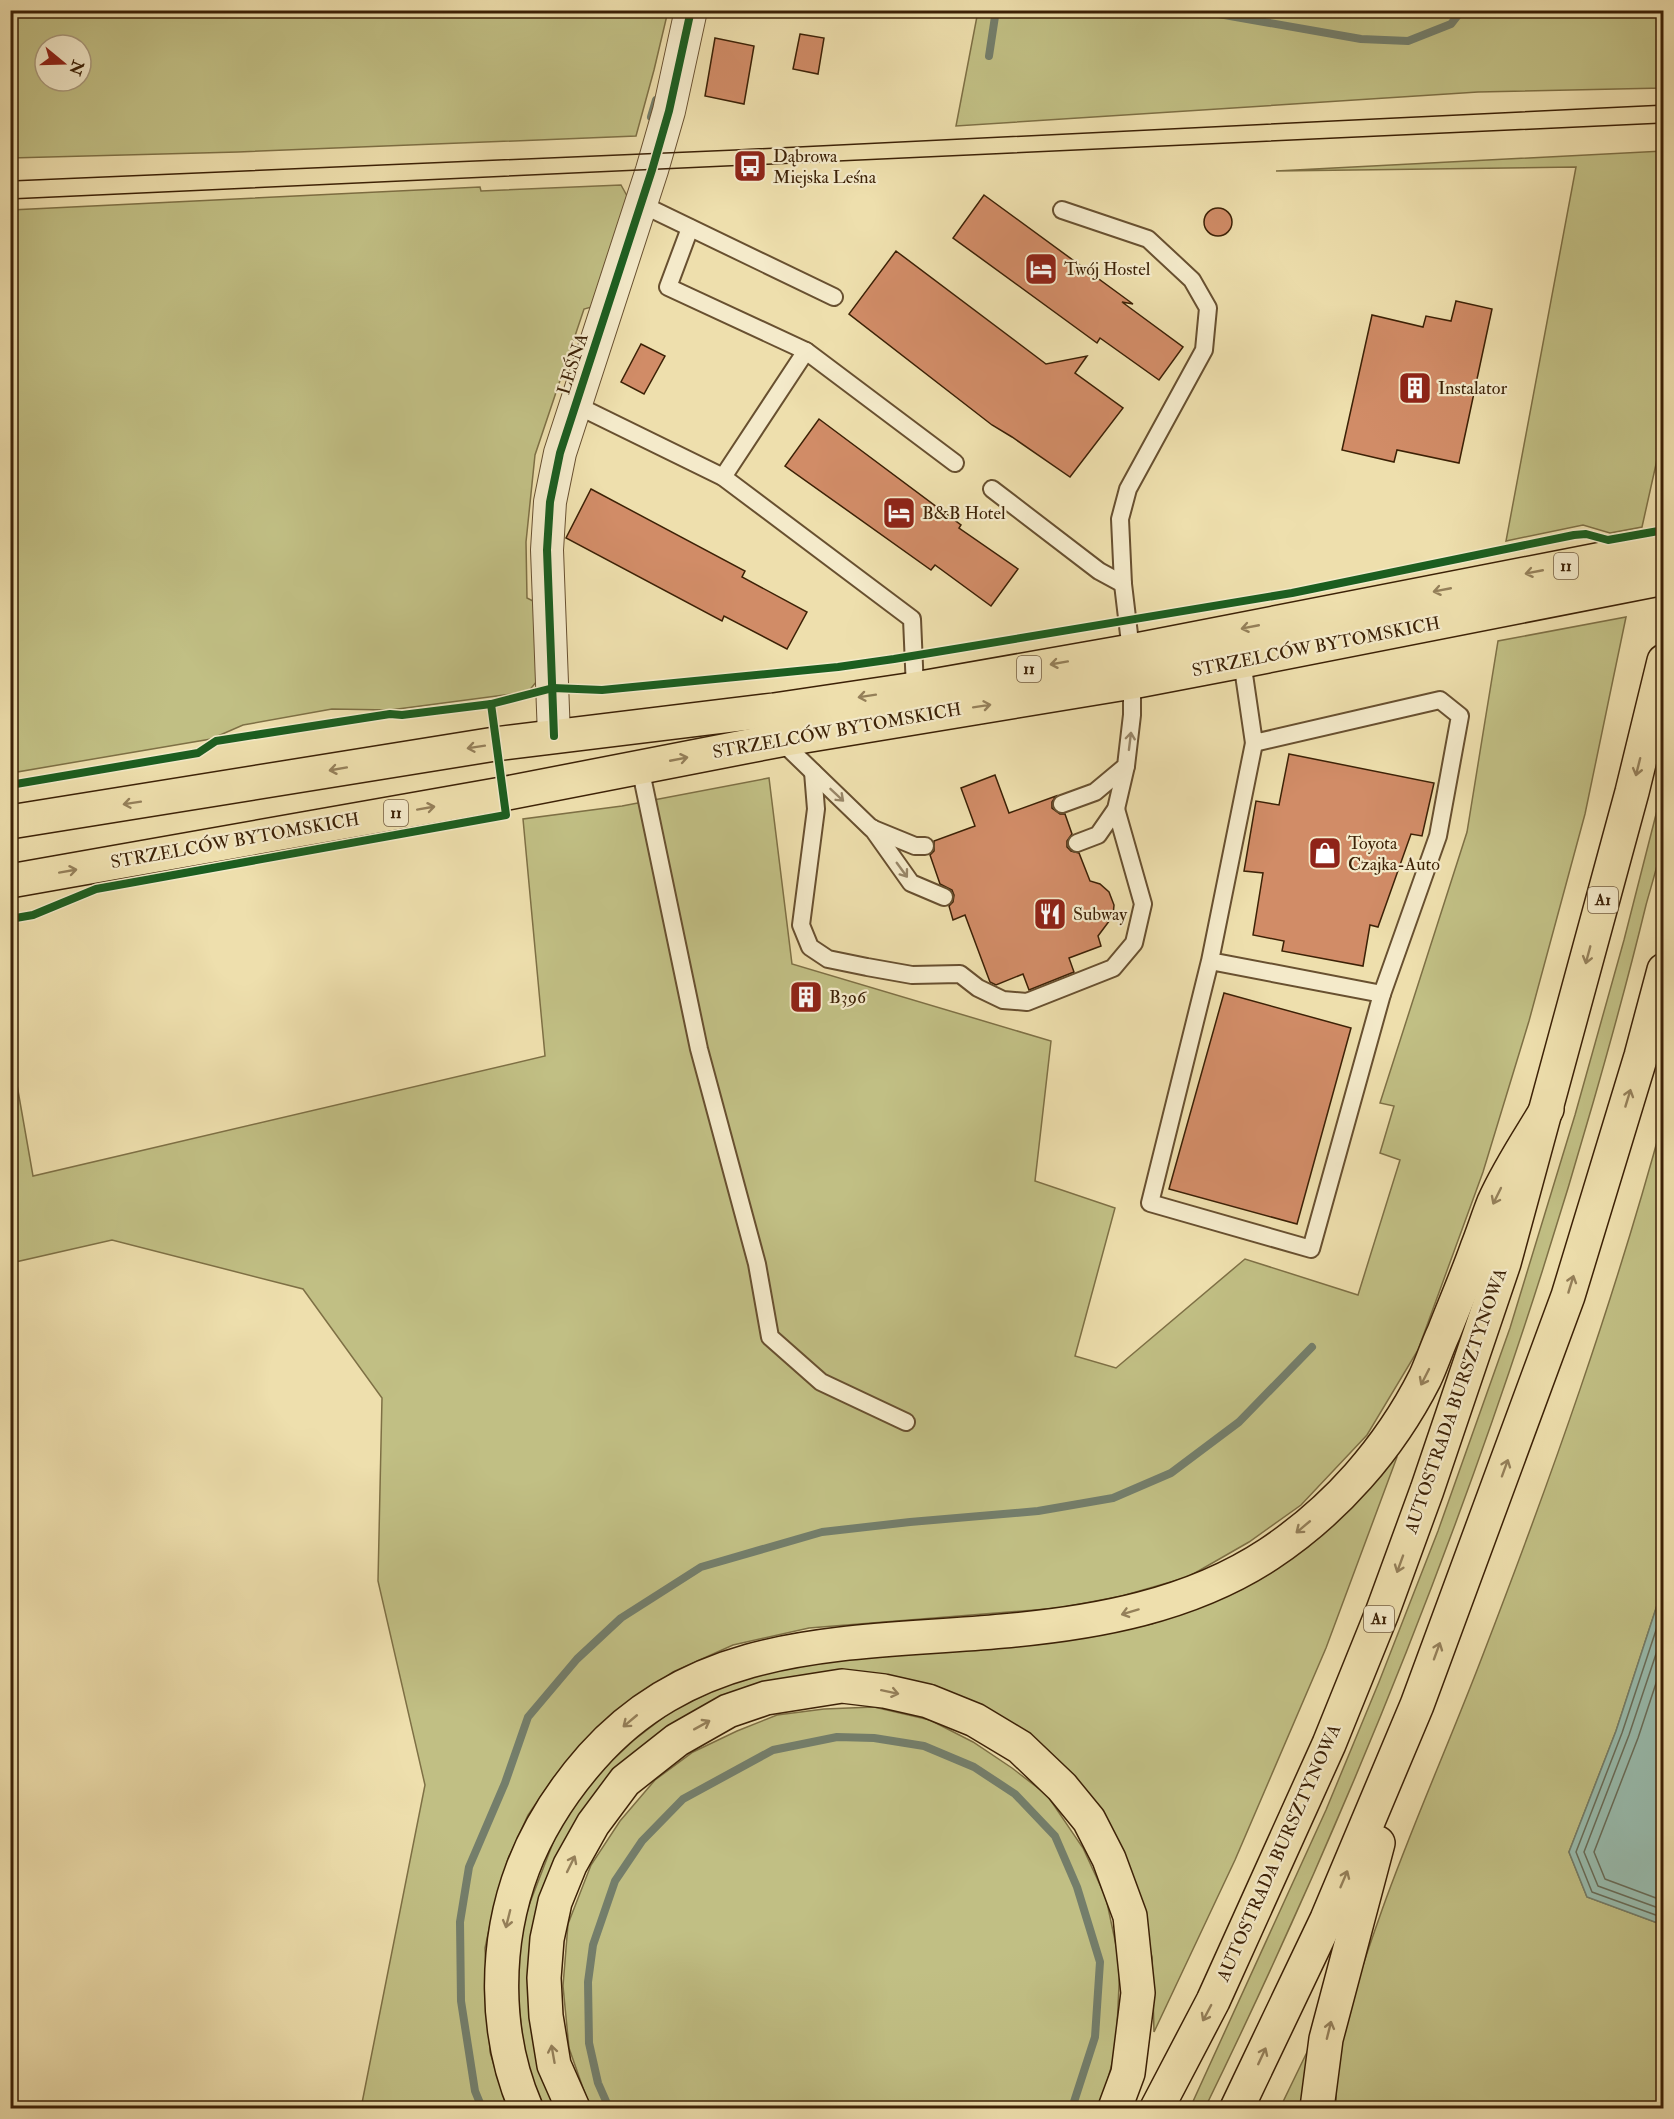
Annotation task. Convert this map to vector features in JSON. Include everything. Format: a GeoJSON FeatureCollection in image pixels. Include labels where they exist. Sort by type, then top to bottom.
{"type":"FeatureCollection","features":[{"type":"Feature","properties":{"kind":"main road","name":"STRZELCÓW BYTOMSKICH"},"geometry":{"type":"LineString","coordinates":[[10,881],[502,794],[780,740],[1132,666],[1664,547]]}},
{"type":"Feature","properties":{"kind":"main road","name":"STRZELCÓW BYTOMSKICH"},"geometry":{"type":"LineString","coordinates":[[10,822],[396,759],[555,736],[774,710],[915,688],[1132,666],[1242,661],[1664,578]]}},
{"type":"Feature","properties":{"kind":"main road","name":"AUTOSTRADA BURSZTYNOWA"},"geometry":{"type":"LineString","coordinates":[[1157,2109],[1213,2001],[1329,1744],[1382,1613],[1427,1490],[1504,1263],[1632,792],[1660,675]]}},
{"type":"Feature","properties":{"kind":"main road"},"geometry":{"type":"LineString","coordinates":[[1237,2109],[1327,1919],[1417,1706],[1568,1296],[1641,1056],[1664,970]]}},
{"type":"Feature","properties":{"kind":"main road"},"geometry":{"type":"LineString","coordinates":[[526,2109],[515,2082],[506,2047],[502,1973],[506,1927],[520,1876],[533,1842],[556,1801],[607,1740],[636,1715],[678,1688],[734,1664],[768,1655],[840,1643],[1000,1631],[1113,1617],[1188,1594],[1225,1578],[1268,1555],[1337,1498],[1364,1471],[1389,1438],[1425,1377],[1495,1199],[1547,1109]]}},
{"type":"Feature","properties":{"kind":"main road"},"geometry":{"type":"LineString","coordinates":[[573,2109],[555,2065],[546,2016],[544,1978],[547,1940],[555,1902],[570,1865],[593,1824],[625,1781],[676,1740],[728,1711],[766,1698],[842,1686],[884,1691],[928,1701],[975,1720],[1020,1747],[1062,1787],[1089,1820],[1109,1859],[1130,1916],[1138,1993],[1128,2073],[1115,2109]]}},
{"type":"Feature","properties":{"kind":"main road"},"geometry":{"type":"LineString","coordinates":[[1317,2109],[1329,2028],[1417,1706]]}},
{"type":"Feature","properties":{"kind":"street","name":"LEŚNA"},"geometry":{"type":"LineString","coordinates":[[555,736],[547,550],[550,502],[555,474],[669,111],[692,10]]}},
{"type":"Feature","properties":{"kind":"lane"},"geometry":{"type":"LineString","coordinates":[[641,204],[834,297]]}},
{"type":"Feature","properties":{"kind":"lane"},"geometry":{"type":"LineString","coordinates":[[1062,210],[1148,239],[1192,280],[1208,308],[1204,350],[1128,489],[1120,519],[1123,584],[1132,666],[1132,715],[1126,766],[1116,809],[1098,835],[1077,843]]}},
{"type":"Feature","properties":{"kind":"lane"},"geometry":{"type":"LineString","coordinates":[[690,228],[668,287],[806,351],[955,464]]}},
{"type":"Feature","properties":{"kind":"lane"},"geometry":{"type":"LineString","coordinates":[[723,477],[806,351]]}},
{"type":"Feature","properties":{"kind":"lane"},"geometry":{"type":"LineString","coordinates":[[576,405],[723,477],[912,619],[915,688]]}},
{"type":"Feature","properties":{"kind":"lane"},"geometry":{"type":"LineString","coordinates":[[992,489],[1100,571],[1123,584]]}},
{"type":"Feature","properties":{"kind":"lane"},"geometry":{"type":"LineString","coordinates":[[1242,661],[1254,742],[1210,961],[1150,1203],[1311,1249],[1382,994],[1438,836],[1460,716],[1440,700],[1254,742]]}},
{"type":"Feature","properties":{"kind":"lane"},"geometry":{"type":"LineString","coordinates":[[780,740],[871,828],[911,883],[944,897]]}},
{"type":"Feature","properties":{"kind":"lane"},"geometry":{"type":"LineString","coordinates":[[1062,804],[1095,792],[1126,766]]}},
{"type":"Feature","properties":{"kind":"lane"},"geometry":{"type":"LineString","coordinates":[[640,767],[699,1049],[757,1264],[770,1337],[821,1382],[906,1422]]}},
{"type":"Feature","properties":{"kind":"lane"},"geometry":{"type":"LineString","coordinates":[[813,772],[816,809],[801,926],[810,947],[828,959],[867,968],[912,975],[960,974],[978,987],[1003,1000],[1027,1002],[1113,968],[1134,943],[1143,904],[1116,809]]}},
{"type":"Feature","properties":{"kind":"lane"},"geometry":{"type":"LineString","coordinates":[[871,828],[915,846],[926,846]]}},
{"type":"Feature","properties":{"kind":"lane"},"geometry":{"type":"LineString","coordinates":[[1210,961],[1382,994]]}},
{"type":"Feature","properties":{"kind":"shaded area"},"geometry":{"type":"Polygon","coordinates":[[[10,11],[668,11],[636,136],[238,152],[11,158],[10,11]]]}},
{"type":"Feature","properties":{"kind":"shaded area"},"geometry":{"type":"Polygon","coordinates":[[[978,11],[1663,11],[1663,88],[1478,92],[956,126],[978,11]]]}},
{"type":"Feature","properties":{"kind":"shaded area"},"geometry":{"type":"Polygon","coordinates":[[[1663,151],[1663,433],[1642,527],[1610,533],[1583,525],[1506,541],[1576,167],[1276,171],[1663,151]]]}},
{"type":"Feature","properties":{"kind":"shaded area"},"geometry":{"type":"Polygon","coordinates":[[[621,185],[631,203],[599,305],[584,309],[535,455],[526,542],[527,598],[537,603],[537,681],[528,692],[390,710],[332,709],[243,725],[211,739],[11,773],[11,210],[480,187],[481,191],[621,185]]]}},
{"type":"Feature","properties":{"kind":"shaded area"},"geometry":{"type":"Polygon","coordinates":[[[1626,617],[1585,814],[1529,1021],[1483,1172],[1418,1350],[1367,1435],[1301,1505],[1249,1542],[1188,1577],[1122,1596],[1059,1608],[809,1628],[733,1645],[673,1672],[596,1729],[554,1777],[528,1815],[508,1859],[485,1948],[490,2052],[507,2108],[361,2108],[425,1785],[378,1581],[382,1398],[303,1289],[112,1240],[11,1263],[10,1045],[33,1176],[545,1056],[523,819],[622,806],[769,778],[792,964],[1051,1041],[1035,1181],[1115,1208],[1075,1356],[1116,1368],[1245,1259],[1358,1295],[1400,1160],[1380,1153],[1394,1106],[1380,1103],[1467,832],[1498,641],[1626,617]]]}},
{"type":"Feature","properties":{"kind":"shaded area"},"geometry":{"type":"Polygon","coordinates":[[[1663,787],[1664,825],[1660,854],[1607,1054],[1555,1232],[1469,1487],[1371,1739],[1318,1864],[1205,2108],[1190,2108],[1326,1810],[1438,1531],[1510,1328],[1575,1115],[1624,940],[1663,787]]]}},
{"type":"Feature","properties":{"kind":"shaded area"},"geometry":{"type":"Polygon","coordinates":[[[1663,1120],[1663,1587],[1616,1731],[1569,1852],[1587,1897],[1663,1925],[1663,2108],[1336,2108],[1341,2047],[1362,1968],[1394,1878],[1484,1652],[1557,1455],[1624,1255],[1663,1120]]]}},
{"type":"Feature","properties":{"kind":"shaded area"},"geometry":{"type":"Polygon","coordinates":[[[1393,1453],[1397,1457],[1326,1648],[1235,1860],[1154,2032],[1152,1957],[1128,1864],[1040,1746],[835,1677],[641,1750],[534,1946],[556,2108],[542,2108],[524,2054],[517,1985],[520,1943],[526,1913],[556,1835],[570,1810],[592,1779],[634,1740],[673,1710],[723,1686],[781,1668],[835,1659],[1059,1641],[1152,1624],[1222,1594],[1393,1453]]]}},
{"type":"Feature","properties":{"kind":"shaded area"},"geometry":{"type":"Polygon","coordinates":[[[874,1707],[930,1720],[973,1742],[1012,1768],[1047,1795],[1083,1848],[1106,1898],[1120,1964],[1116,2049],[1100,2108],[590,2108],[569,2048],[563,1986],[568,1924],[591,1865],[620,1821],[655,1780],[693,1752],[737,1731],[777,1715],[824,1709],[874,1707]]]}},
{"type":"Feature","properties":{"kind":"shaded area"},"geometry":{"type":"Polygon","coordinates":[[[1309,2048],[1304,2108],[1280,2108],[1309,2048]]]}},
{"type":"Feature","properties":{"kind":"water"},"geometry":{"type":"Polygon","coordinates":[[[1663,1587],[1663,1925],[1587,1897],[1569,1852],[1616,1731],[1663,1587]]]}},
{"type":"Feature","properties":{"kind":"building"},"geometry":{"type":"Polygon","coordinates":[[[800,34],[824,38],[818,74],[793,69],[800,34]]]}},
{"type":"Feature","properties":{"kind":"building"},"geometry":{"type":"Polygon","coordinates":[[[715,38],[754,46],[744,104],[705,96],[715,38]]]}},
{"type":"Feature","properties":{"kind":"building","name":"Twój Hostel"},"geometry":{"type":"Polygon","coordinates":[[[984,195],[1133,304],[1122,302],[1183,347],[1159,380],[1100,338],[1097,343],[953,238],[984,195]]]}},
{"type":"Feature","properties":{"kind":"building"},"geometry":{"type":"Polygon","coordinates":[[[1218,208],[1228,212],[1232,222],[1228,232],[1218,236],[1208,232],[1204,222],[1208,212],[1218,208]]]}},
{"type":"Feature","properties":{"kind":"building"},"geometry":{"type":"Polygon","coordinates":[[[896,251],[1046,364],[1087,356],[1075,373],[1123,408],[1070,477],[992,425],[849,314],[896,251]]]}},
{"type":"Feature","properties":{"kind":"building","name":"Instalator"},"geometry":{"type":"Polygon","coordinates":[[[1456,301],[1492,309],[1459,463],[1397,450],[1394,462],[1342,450],[1372,315],[1423,327],[1426,316],[1451,321],[1456,301]]]}},
{"type":"Feature","properties":{"kind":"building"},"geometry":{"type":"Polygon","coordinates":[[[641,344],[665,356],[644,394],[621,382],[641,344]]]}},
{"type":"Feature","properties":{"kind":"building","name":"B&B Hotel"},"geometry":{"type":"Polygon","coordinates":[[[819,419],[961,525],[959,528],[1018,569],[991,606],[935,565],[931,570],[785,466],[819,419]]]}},
{"type":"Feature","properties":{"kind":"building"},"geometry":{"type":"Polygon","coordinates":[[[591,489],[745,571],[742,577],[807,612],[787,649],[724,616],[722,621],[566,538],[591,489]]]}},
{"type":"Feature","properties":{"kind":"building","name":"Toyota Czajka-Auto"},"geometry":{"type":"Polygon","coordinates":[[[1289,754],[1434,783],[1422,836],[1411,834],[1378,927],[1370,925],[1363,966],[1282,951],[1284,941],[1253,935],[1263,873],[1244,871],[1256,801],[1279,805],[1289,754]]]}},
{"type":"Feature","properties":{"kind":"building"},"geometry":{"type":"Polygon","coordinates":[[[995,775],[1009,813],[1056,796],[1052,802],[1052,808],[1060,814],[1065,814],[1072,834],[1067,841],[1067,847],[1079,853],[1090,881],[1100,884],[1109,892],[1114,905],[1113,916],[1098,936],[1101,946],[1069,958],[1074,972],[1029,990],[1023,974],[996,985],[990,982],[965,915],[953,920],[949,906],[953,902],[954,895],[952,890],[940,884],[930,855],[934,851],[934,841],[975,826],[961,788],[995,775]]]}},
{"type":"Feature","properties":{"kind":"building"},"geometry":{"type":"Polygon","coordinates":[[[1224,993],[1351,1028],[1297,1224],[1169,1189],[1224,993]]]}},
{"type":"Feature","properties":{"kind":"waterway"},"geometry":{"type":"LineString","coordinates":[[989,56],[996,10]]}},
{"type":"Feature","properties":{"kind":"waterway"},"geometry":{"type":"LineString","coordinates":[[1196,10],[1361,39],[1408,41],[1451,24],[1462,10]]}},
{"type":"Feature","properties":{"kind":"waterway"},"geometry":{"type":"LineString","coordinates":[[651,117],[656,100]]}},
{"type":"Feature","properties":{"kind":"waterway"},"geometry":{"type":"LineString","coordinates":[[482,2108],[475,2091],[461,2001],[460,1922],[469,1867],[505,1783],[528,1717],[577,1659],[621,1618],[701,1567],[822,1532],[1038,1511],[1113,1498],[1171,1473],[1239,1422],[1312,1347]]}},
{"type":"Feature","properties":{"kind":"waterway"},"geometry":{"type":"LineString","coordinates":[[609,2108],[598,2083],[589,2043],[588,1982],[593,1945],[615,1881],[642,1841],[683,1799],[773,1750],[837,1737],[874,1738],[924,1746],[974,1767],[1015,1794],[1055,1836],[1077,1887],[1100,1962],[1095,2037],[1072,2108]]}},
{"type":"Feature","properties":{"kind":"tram line"},"geometry":{"type":"LineString","coordinates":[[10,181],[735,150],[1664,105]]}},
{"type":"Feature","properties":{"kind":"tram line"},"geometry":{"type":"LineString","coordinates":[[10,199],[1664,123]]}},
{"type":"Feature","properties":{"kind":"cycle path"},"geometry":{"type":"LineString","coordinates":[[554,736],[547,550],[550,502],[560,453],[669,111],[691,10]]}},
{"type":"Feature","properties":{"kind":"cycle path"},"geometry":{"type":"LineString","coordinates":[[10,785],[198,753],[216,741],[390,714],[402,715],[491,704],[553,688],[602,690],[838,667],[1292,593],[1574,535],[1586,534],[1608,540],[1664,530]]}},
{"type":"Feature","properties":{"kind":"cycle path"},"geometry":{"type":"LineString","coordinates":[[10,919],[33,915],[96,889],[506,815],[491,704]]}},
{"type":"Feature","properties":{"kind":"place","name":"Dąbrowa Miejska Leśna"},"geometry":{"type":"Point","coordinates":[750,166]}},
{"type":"Feature","properties":{"kind":"place","name":"Twój Hostel"},"geometry":{"type":"Point","coordinates":[1041,269]}},
{"type":"Feature","properties":{"kind":"place","name":"Instalator"},"geometry":{"type":"Point","coordinates":[1415,388]}},
{"type":"Feature","properties":{"kind":"place","name":"B&B Hotel"},"geometry":{"type":"Point","coordinates":[899,513]}},
{"type":"Feature","properties":{"kind":"place","name":"Toyota Czajka-Auto"},"geometry":{"type":"Point","coordinates":[1325,853]}},
{"type":"Feature","properties":{"kind":"place","name":"Subway"},"geometry":{"type":"Point","coordinates":[1050,914]}},
{"type":"Feature","properties":{"kind":"place","name":"B396"},"geometry":{"type":"Point","coordinates":[806,997]}}]}
